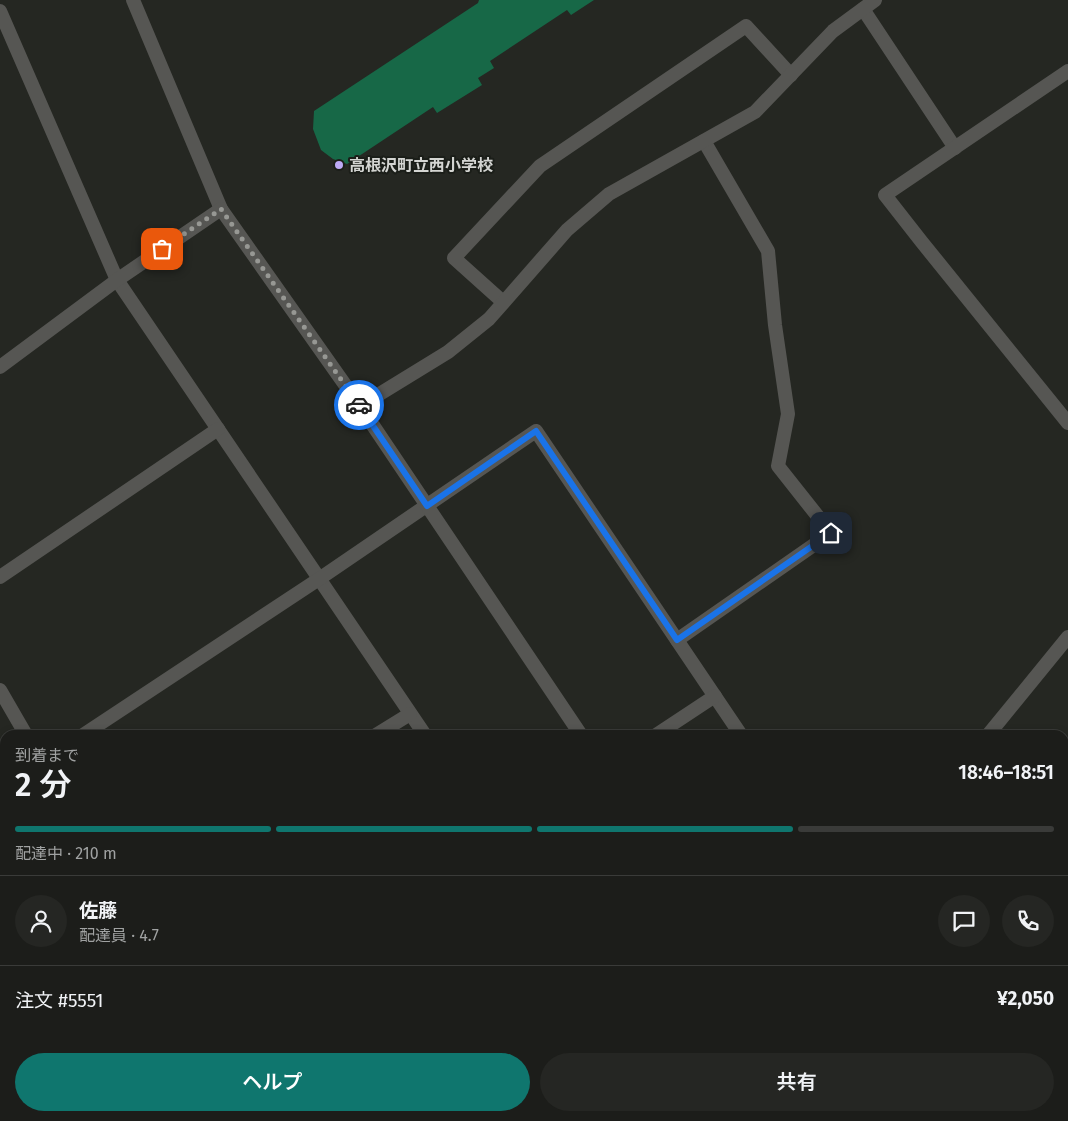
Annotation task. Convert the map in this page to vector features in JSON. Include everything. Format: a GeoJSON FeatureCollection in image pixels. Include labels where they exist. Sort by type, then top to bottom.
{"type":"FeatureCollection","features":[{"type":"Feature","properties":{"kind":"street"},"geometry":{"type":"LineString","coordinates":[[134,0],[221,209],[360,406],[578,730]]}},
{"type":"Feature","properties":{"kind":"street"},"geometry":{"type":"LineString","coordinates":[[360,406],[448,352],[490,318],[567,230],[609,194],[755,112],[833,31],[875,0]]}},
{"type":"Feature","properties":{"kind":"street"},"geometry":{"type":"LineString","coordinates":[[863,9],[955,148]]}},
{"type":"Feature","properties":{"kind":"street"},"geometry":{"type":"LineString","coordinates":[[0,11],[117,280],[421,730]]}},
{"type":"Feature","properties":{"kind":"street"},"geometry":{"type":"LineString","coordinates":[[504,302],[454,258],[540,166],[746,26],[791,75]]}},
{"type":"Feature","properties":{"kind":"street"},"geometry":{"type":"LineString","coordinates":[[1068,71],[885,195],[1068,423]]}},
{"type":"Feature","properties":{"kind":"street"},"geometry":{"type":"LineString","coordinates":[[677,640],[831,533],[778,466],[788,414],[775,325],[768,251],[704,141]]}},
{"type":"Feature","properties":{"kind":"street"},"geometry":{"type":"LineString","coordinates":[[0,367],[117,280],[221,209]]}},
{"type":"Feature","properties":{"kind":"street"},"geometry":{"type":"LineString","coordinates":[[0,576],[218,429]]}},
{"type":"Feature","properties":{"kind":"street"},"geometry":{"type":"LineString","coordinates":[[91,730],[319,579],[536,431],[738,730]]}},
{"type":"Feature","properties":{"kind":"street"},"geometry":{"type":"LineString","coordinates":[[992,730],[1068,637]]}},
{"type":"Feature","properties":{"kind":"street"},"geometry":{"type":"LineString","coordinates":[[0,690],[23,730]]}},
{"type":"Feature","properties":{"kind":"street"},"geometry":{"type":"LineString","coordinates":[[664,730],[715,696]]}},
{"type":"Feature","properties":{"kind":"street"},"geometry":{"type":"LineString","coordinates":[[384,730],[410,714]]}},
{"type":"Feature","properties":{"kind":"building"},"geometry":{"type":"Polygon","coordinates":[[[479,0],[594,0],[571,15],[567,10],[490,61],[494,68],[478,78],[482,85],[437,113],[433,107],[347,164],[333,159],[321,150],[313,129],[314,111],[478,3],[479,0]]]}},
{"type":"Feature","properties":{"kind":"way so far"},"geometry":{"type":"LineString","coordinates":[[162,249],[221,209],[359,405]]}},
{"type":"Feature","properties":{"kind":"place","name":"高根沢町立西小学校"},"geometry":{"type":"Point","coordinates":[339,165]}},
{"type":"Feature","properties":{"kind":"route"},"geometry":{"type":"LineString","coordinates":[[359,405],[427,506],[536,431],[677,640],[831,533]]}}]}
